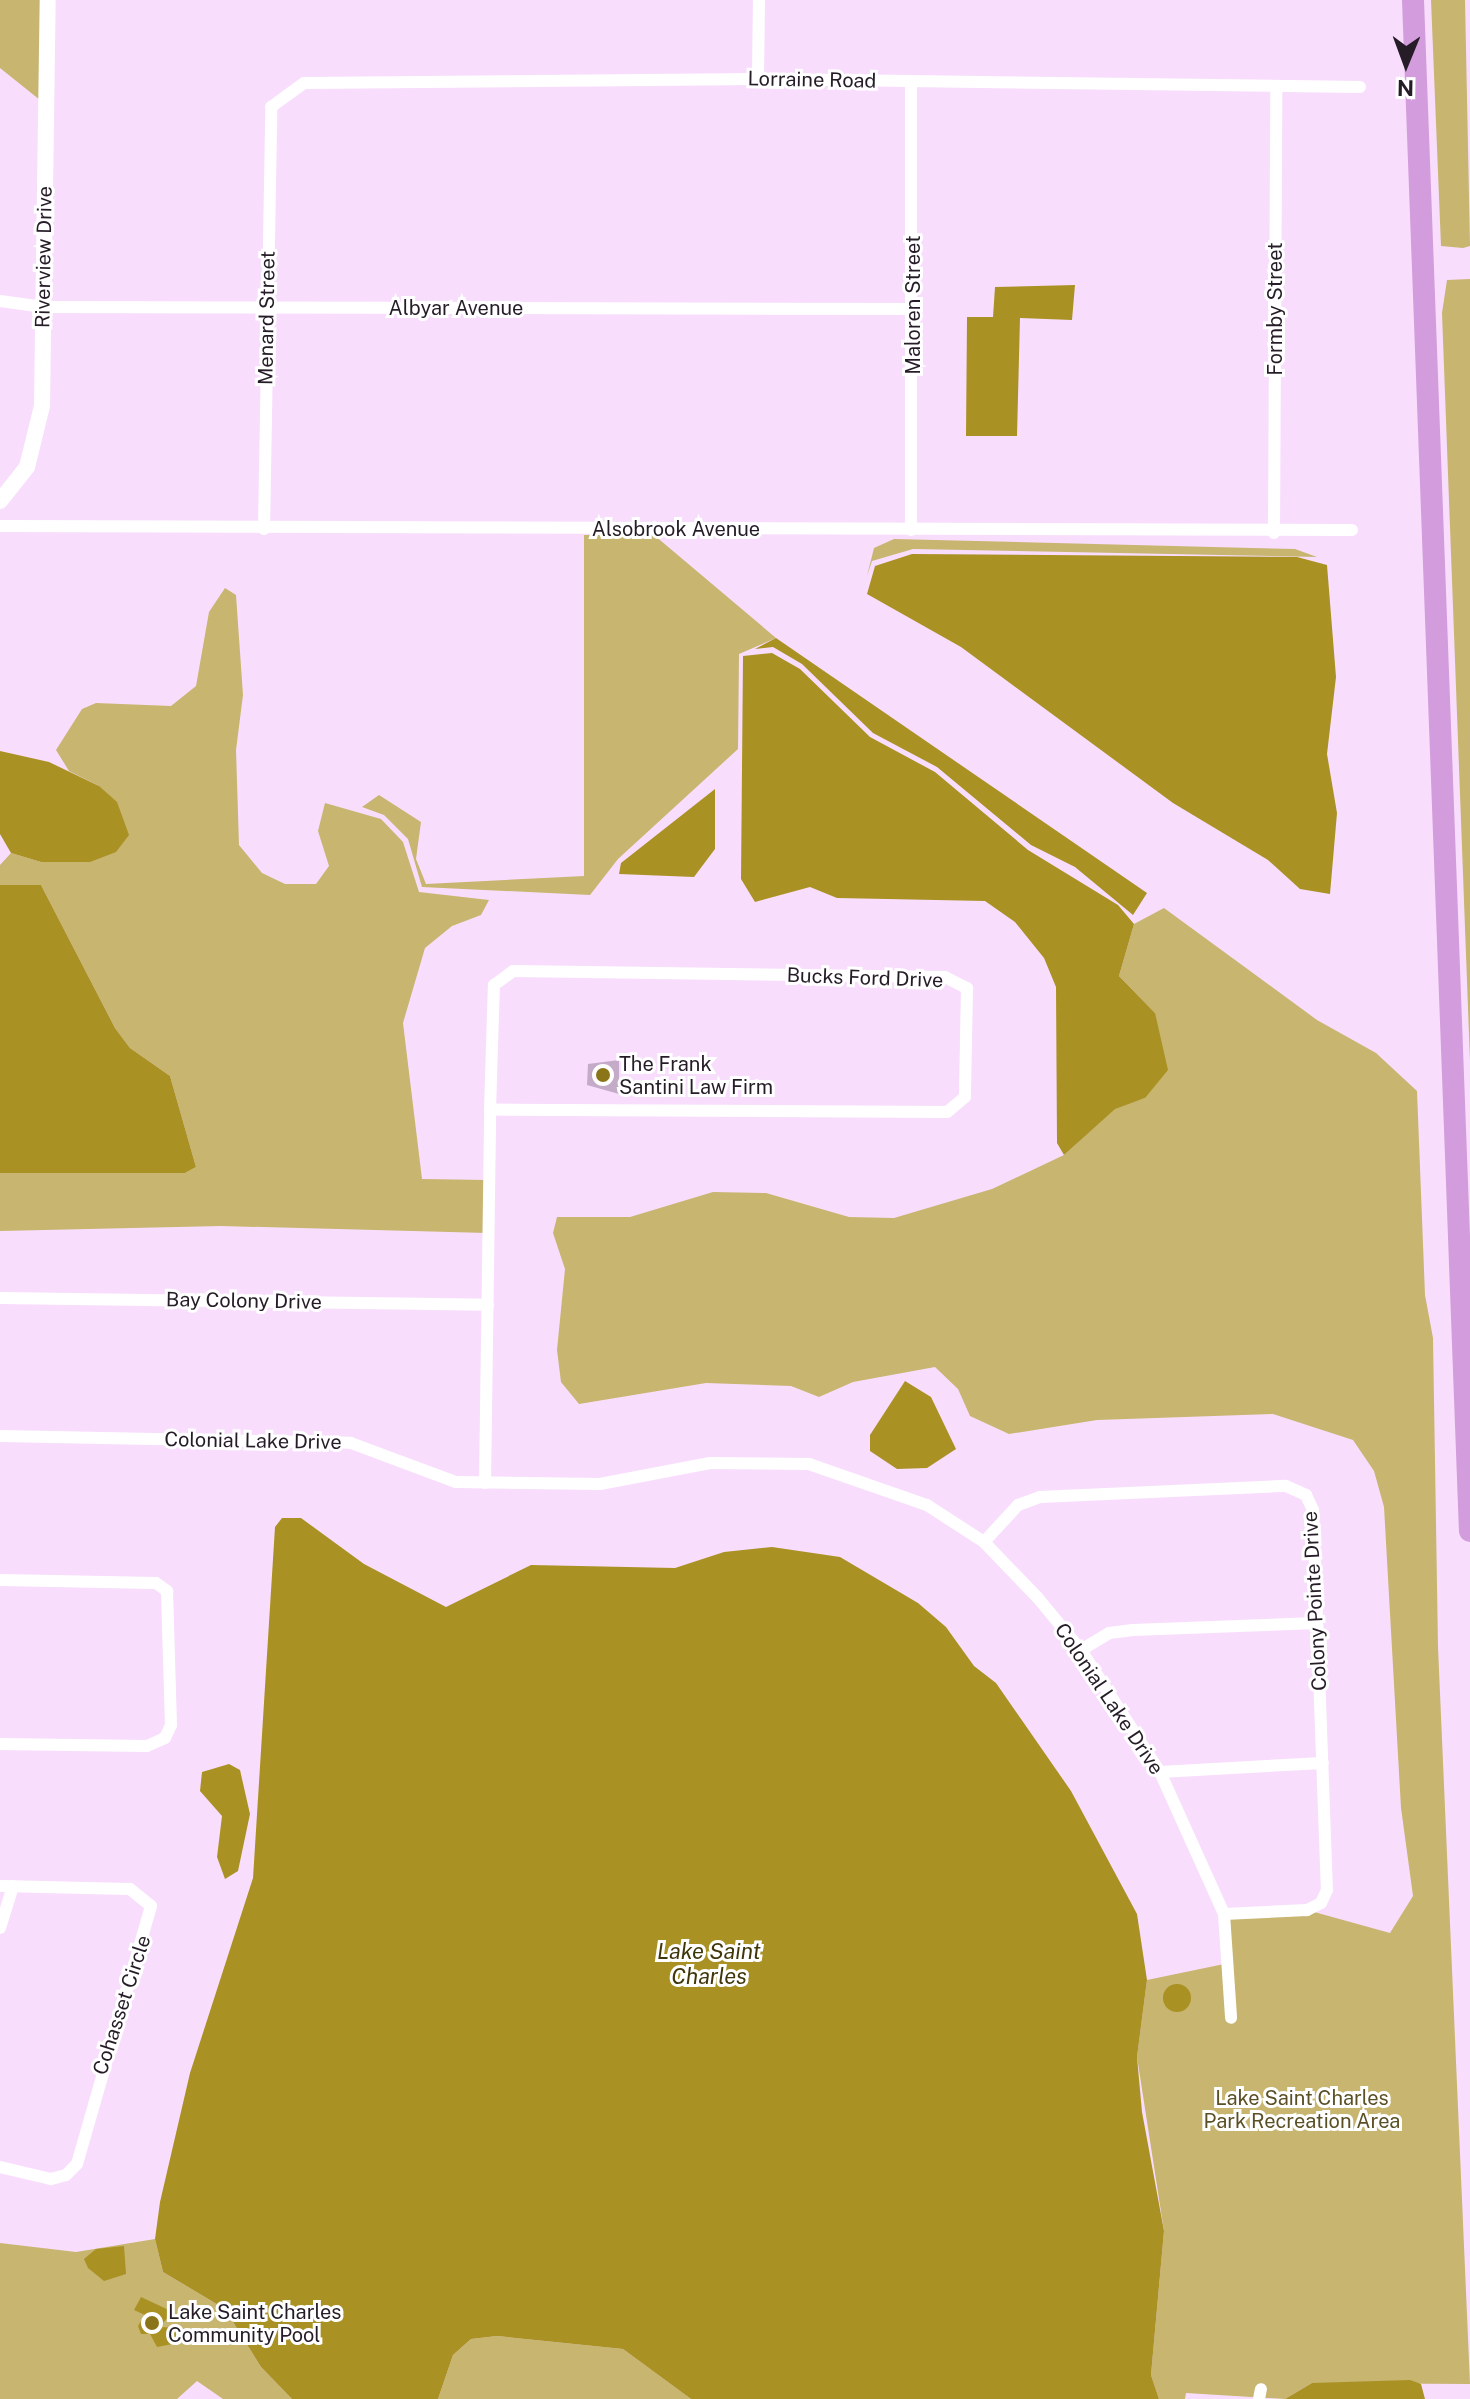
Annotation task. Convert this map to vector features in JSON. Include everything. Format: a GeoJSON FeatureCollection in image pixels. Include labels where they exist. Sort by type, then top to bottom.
{"type":"FeatureCollection","features":[{"type":"Feature","properties":{"kind":"highway"},"geometry":{"type":"LineString","coordinates":[[1413,0],[1470,1531]]}},
{"type":"Feature","properties":{"kind":"street","name":"Riverview Drive"},"geometry":{"type":"LineString","coordinates":[[0,501],[27,467],[37,438],[44,307],[48,0]]}},
{"type":"Feature","properties":{"kind":"street"},"geometry":{"type":"LineString","coordinates":[[758,79],[759,0]]}},
{"type":"Feature","properties":{"kind":"street","name":"Lorraine Road"},"geometry":{"type":"LineString","coordinates":[[271,107],[304,83],[758,79],[1360,87]]}},
{"type":"Feature","properties":{"kind":"street","name":"Maloren Street"},"geometry":{"type":"LineString","coordinates":[[911,81],[914,309],[911,530]]}},
{"type":"Feature","properties":{"kind":"street","name":"Formby Street"},"geometry":{"type":"LineString","coordinates":[[1274,533],[1276,86]]}},
{"type":"Feature","properties":{"kind":"street","name":"Menard Street"},"geometry":{"type":"LineString","coordinates":[[264,529],[271,107]]}},
{"type":"Feature","properties":{"kind":"street","name":"Albyar Avenue"},"geometry":{"type":"LineString","coordinates":[[0,301],[44,307],[914,309]]}},
{"type":"Feature","properties":{"kind":"street","name":"Alsobrook Avenue"},"geometry":{"type":"LineString","coordinates":[[0,526],[1274,533],[1352,530]]}},
{"type":"Feature","properties":{"kind":"street","name":"Bucks Ford Drive"},"geometry":{"type":"LineString","coordinates":[[485,1483],[490,1110],[494,985],[513,971],[945,977],[967,988],[965,1097],[947,1112],[490,1110]]}},
{"type":"Feature","properties":{"kind":"street","name":"Bay Colony Drive"},"geometry":{"type":"LineString","coordinates":[[0,1298],[488,1305]]}},
{"type":"Feature","properties":{"kind":"street","name":"Colonial Lake Drive"},"geometry":{"type":"LineString","coordinates":[[0,1436],[351,1443],[433,1477],[485,1483],[600,1484],[710,1463],[809,1464],[886,1486],[984,1542],[1081,1650],[1160,1772],[1224,1914],[1231,2018]]}},
{"type":"Feature","properties":{"kind":"street","name":"Colony Pointe Drive"},"geometry":{"type":"LineString","coordinates":[[984,1542],[1018,1505],[1040,1497],[1286,1486],[1306,1495],[1313,1510],[1327,1890],[1321,1903],[1307,1910],[1224,1914]]}},
{"type":"Feature","properties":{"kind":"street"},"geometry":{"type":"LineString","coordinates":[[0,1580],[156,1583],[171,1606],[171,1725],[165,1738],[147,1746],[0,1744]]}},
{"type":"Feature","properties":{"kind":"street"},"geometry":{"type":"LineString","coordinates":[[1081,1650],[1109,1633],[1133,1630],[1317,1623]]}},
{"type":"Feature","properties":{"kind":"street"},"geometry":{"type":"LineString","coordinates":[[1160,1772],[1323,1763]]}},
{"type":"Feature","properties":{"kind":"street","name":"Cohasset Circle"},"geometry":{"type":"LineString","coordinates":[[0,1928],[7,1886],[130,1889],[151,1906],[77,2164],[66,2175],[51,2179],[0,2167]]}},
{"type":"Feature","properties":{"kind":"green space"},"geometry":{"type":"Polygon","coordinates":[[[0,0],[48,0],[45,104],[0,68],[0,0]]]}},
{"type":"Feature","properties":{"kind":"green space"},"geometry":{"type":"Polygon","coordinates":[[[1431,0],[1465,0],[1470,246],[1463,248],[1441,246],[1431,0]]]}},
{"type":"Feature","properties":{"kind":"green space"},"geometry":{"type":"Polygon","coordinates":[[[1470,279],[1470,1061],[1442,313],[1447,280],[1470,279]]]}},
{"type":"Feature","properties":{"kind":"green space"},"geometry":{"type":"Polygon","coordinates":[[[584,535],[654,535],[776,638],[739,654],[738,749],[618,859],[590,895],[422,887],[408,839],[384,815],[362,807],[379,795],[421,822],[416,859],[426,884],[584,876],[584,535]]]}},
{"type":"Feature","properties":{"kind":"green space"},"geometry":{"type":"Polygon","coordinates":[[[894,539],[1295,549],[1317,557],[913,549],[872,561],[867,576],[874,548],[894,539]]]}},
{"type":"Feature","properties":{"kind":"green space"},"geometry":{"type":"Polygon","coordinates":[[[225,588],[236,595],[243,695],[236,750],[239,845],[262,873],[285,884],[316,884],[329,866],[318,831],[325,803],[381,819],[403,842],[419,892],[489,900],[481,915],[452,926],[425,948],[403,1023],[422,1179],[487,1180],[487,1233],[221,1226],[0,1231],[0,1173],[185,1173],[196,1167],[170,1076],[130,1048],[115,1028],[41,885],[0,885],[0,865],[11,853],[41,862],[99,786],[69,771],[56,750],[82,709],[96,703],[171,706],[196,686],[209,612],[225,588]]]}},
{"type":"Feature","properties":{"kind":"green space","name":"Lake Saint Charles Park Recreation Area"},"geometry":{"type":"Polygon","coordinates":[[[1164,908],[1317,1020],[1376,1053],[1417,1091],[1425,1295],[1433,1338],[1438,1647],[1470,2384],[1312,2383],[1285,2399],[1186,2393],[1185,2399],[1159,2399],[1151,2375],[1164,2231],[1137,2057],[1147,1980],[1229,1963],[1224,1914],[1307,1910],[1390,1933],[1413,1896],[1401,1808],[1384,1507],[1374,1471],[1353,1440],[1273,1414],[1097,1420],[1009,1434],[970,1416],[958,1389],[935,1367],[853,1382],[819,1397],[791,1386],[706,1383],[579,1404],[561,1382],[557,1350],[565,1269],[553,1233],[557,1217],[630,1217],[713,1192],[766,1193],[849,1217],[894,1218],[992,1189],[1064,1155],[1115,1108],[1145,1098],[1155,1013],[1119,976],[1134,924],[1164,908]]]}},
{"type":"Feature","properties":{"kind":"green space"},"geometry":{"type":"Polygon","coordinates":[[[155,2239],[163,2272],[225,2309],[261,2367],[292,2399],[223,2399],[197,2381],[177,2399],[0,2399],[0,2243],[76,2252],[155,2239]]]}},
{"type":"Feature","properties":{"kind":"green space"},"geometry":{"type":"Polygon","coordinates":[[[497,2336],[623,2349],[691,2399],[438,2399],[453,2355],[471,2339],[497,2336]]]}},
{"type":"Feature","properties":{"kind":"water"},"geometry":{"type":"Polygon","coordinates":[[[1075,285],[1072,320],[1020,318],[1017,436],[966,436],[967,317],[993,317],[995,287],[1075,285]]]}},
{"type":"Feature","properties":{"kind":"water"},"geometry":{"type":"Polygon","coordinates":[[[912,554],[1297,557],[1327,565],[1336,677],[1327,754],[1337,813],[1330,894],[1300,889],[1268,860],[1173,803],[961,647],[867,594],[875,566],[912,554]]]}},
{"type":"Feature","properties":{"kind":"water"},"geometry":{"type":"Polygon","coordinates":[[[776,638],[1147,893],[1133,915],[1075,867],[1031,845],[937,767],[873,733],[802,664],[773,647],[755,649],[776,638]]]}},
{"type":"Feature","properties":{"kind":"water"},"geometry":{"type":"Polygon","coordinates":[[[772,653],[800,669],[870,737],[935,772],[1028,850],[1118,905],[1134,924],[1119,976],[1155,1013],[1168,1070],[1145,1098],[1115,1109],[1064,1155],[1057,1143],[1056,987],[1044,958],[1015,922],[985,901],[837,898],[810,887],[755,902],[741,879],[743,656],[772,653]]]}},
{"type":"Feature","properties":{"kind":"water"},"geometry":{"type":"Polygon","coordinates":[[[0,751],[49,762],[99,786],[117,802],[129,835],[116,852],[90,862],[41,862],[11,853],[0,834],[0,751]]]}},
{"type":"Feature","properties":{"kind":"water"},"geometry":{"type":"Polygon","coordinates":[[[715,789],[715,849],[694,877],[619,874],[621,863],[715,789]]]}},
{"type":"Feature","properties":{"kind":"water"},"geometry":{"type":"Polygon","coordinates":[[[0,885],[41,885],[115,1028],[130,1048],[170,1076],[196,1167],[185,1173],[0,1173],[0,885]]]}},
{"type":"Feature","properties":{"kind":"water"},"geometry":{"type":"Polygon","coordinates":[[[905,1381],[931,1397],[956,1449],[927,1468],[897,1469],[870,1451],[870,1435],[905,1381]]]}},
{"type":"Feature","properties":{"kind":"water","name":"Lake Saint Charles"},"geometry":{"type":"Polygon","coordinates":[[[282,1518],[301,1518],[364,1564],[446,1607],[531,1565],[675,1568],[724,1552],[772,1547],[840,1557],[918,1603],[946,1627],[974,1666],[996,1683],[1071,1791],[1137,1914],[1147,1980],[1137,2057],[1142,2112],[1164,2231],[1151,2375],[1159,2399],[691,2399],[623,2349],[497,2336],[471,2339],[453,2355],[438,2399],[292,2399],[261,2367],[225,2309],[163,2272],[155,2239],[160,2202],[190,2073],[253,1878],[275,1527],[282,1518]]]}},
{"type":"Feature","properties":{"kind":"water"},"geometry":{"type":"Polygon","coordinates":[[[229,1764],[240,1770],[250,1814],[238,1871],[225,1879],[217,1857],[222,1816],[200,1791],[202,1772],[229,1764]]]}},
{"type":"Feature","properties":{"kind":"water"},"geometry":{"type":"Polygon","coordinates":[[[1177,1984],[1187,1988],[1191,1998],[1187,2008],[1177,2012],[1167,2008],[1163,1998],[1167,1988],[1177,1984]]]}},
{"type":"Feature","properties":{"kind":"water"},"geometry":{"type":"Polygon","coordinates":[[[124,2246],[126,2274],[104,2281],[88,2268],[84,2259],[96,2249],[124,2246]]]}},
{"type":"Feature","properties":{"kind":"water","name":"Lake Saint Charles Community Pool"},"geometry":{"type":"Polygon","coordinates":[[[141,2297],[173,2312],[159,2327],[180,2328],[183,2342],[157,2347],[150,2334],[141,2334],[138,2326],[145,2315],[134,2310],[141,2297]]]}},
{"type":"Feature","properties":{"kind":"water"},"geometry":{"type":"Polygon","coordinates":[[[1410,2380],[1421,2384],[1425,2399],[1285,2399],[1312,2383],[1410,2380]]]}},
{"type":"Feature","properties":{"kind":"building","name":"The Frank Santini Law Firm"},"geometry":{"type":"Polygon","coordinates":[[[619,1060],[619,1094],[587,1085],[588,1064],[619,1060]]]}},
{"type":"Feature","properties":{"kind":"place","name":"The Frank Santini Law Firm"},"geometry":{"type":"Point","coordinates":[603,1075]}},
{"type":"Feature","properties":{"kind":"place","name":"Lake Saint Charles Community Pool"},"geometry":{"type":"Point","coordinates":[152,2323]}}]}
